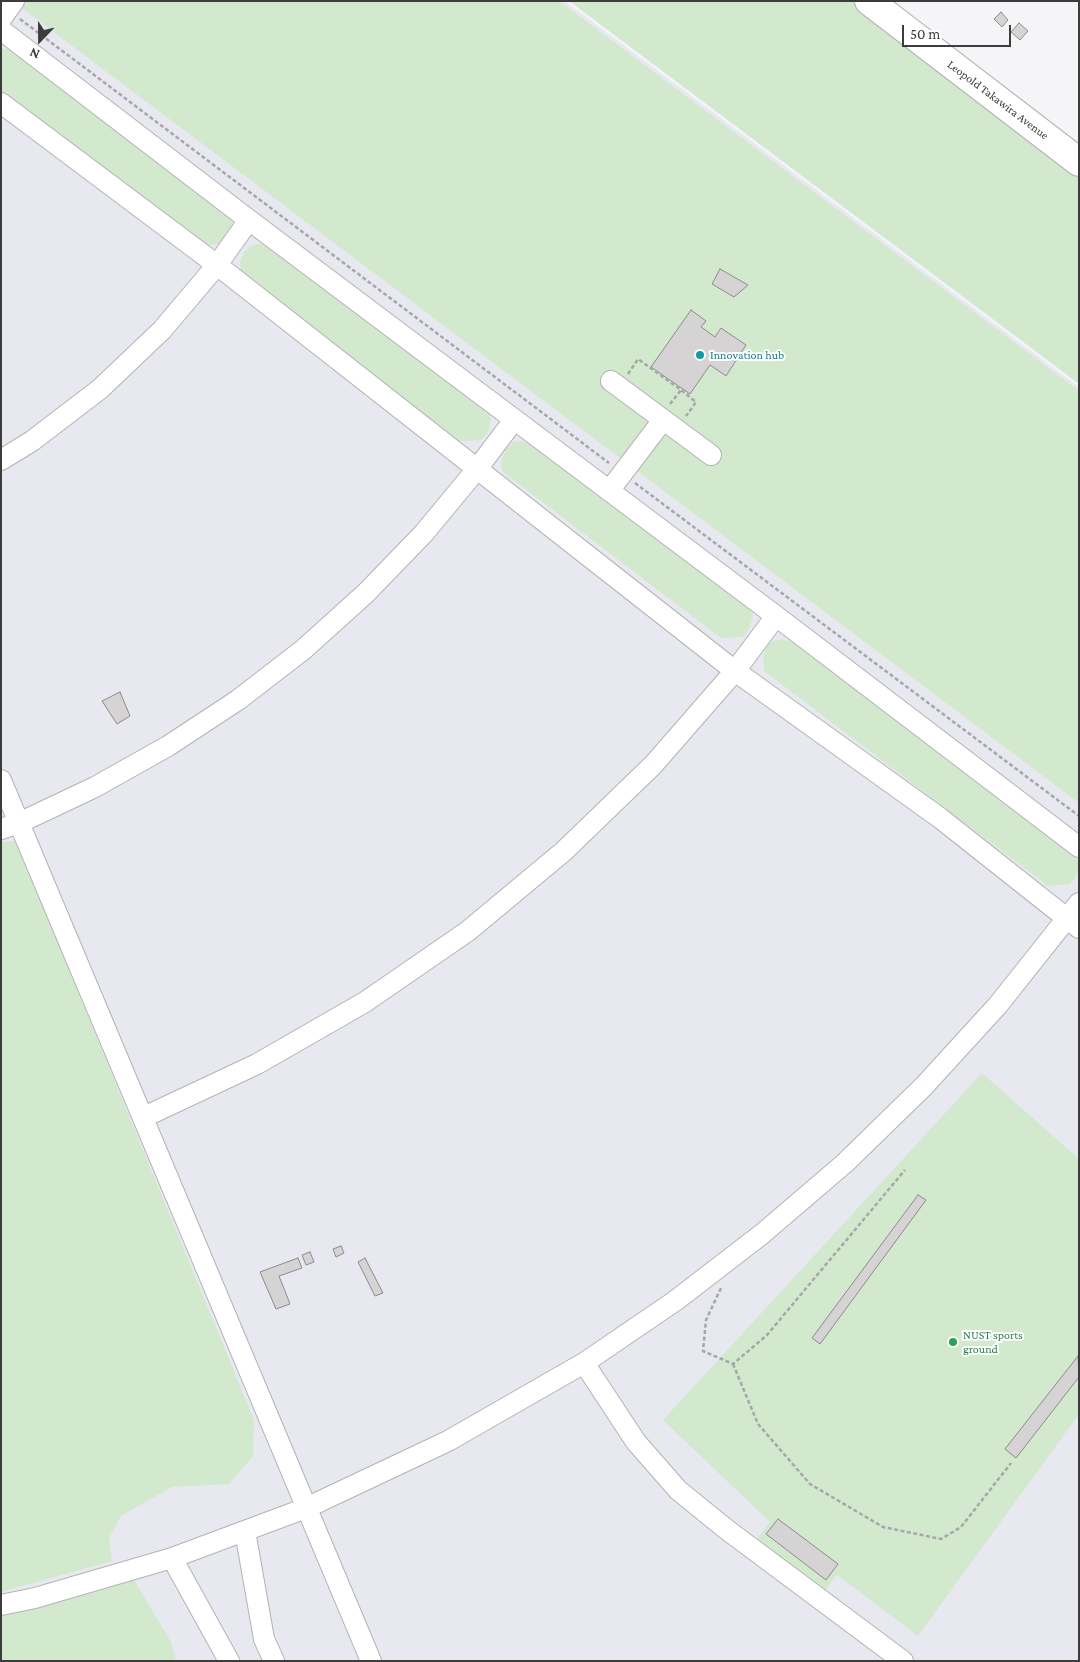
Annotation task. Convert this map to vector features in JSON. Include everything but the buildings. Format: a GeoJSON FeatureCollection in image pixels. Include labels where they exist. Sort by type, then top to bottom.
{"type":"FeatureCollection","features":[{"type":"Feature","properties":{"kind":"highway","name":"Leopold Takawira Avenue"},"geometry":{"type":"LineString","coordinates":[[869,1],[1079,162]]}},
{"type":"Feature","properties":{"kind":"street"},"geometry":{"type":"LineString","coordinates":[[1,30],[249,220],[776,616],[1079,847]]}},
{"type":"Feature","properties":{"kind":"street"},"geometry":{"type":"LineString","coordinates":[[1,102],[217,265],[735,671],[1075,917],[924,1086],[845,1162],[762,1234],[683,1295],[584,1363],[448,1441],[306,1508],[172,1558],[35,1598],[1,1605]]}},
{"type":"Feature","properties":{"kind":"street"},"geometry":{"type":"LineString","coordinates":[[1,460],[32,441],[100,389],[162,330],[217,265],[249,220]]}},
{"type":"Feature","properties":{"kind":"street"},"geometry":{"type":"LineString","coordinates":[[615,384],[711,455]]}},
{"type":"Feature","properties":{"kind":"street"},"geometry":{"type":"LineString","coordinates":[[10,826],[95,787],[168,746],[238,700],[304,649],[366,594],[424,533],[477,469],[514,420]]}},
{"type":"Feature","properties":{"kind":"street"},"geometry":{"type":"LineString","coordinates":[[609,491],[622,473],[670,424]]}},
{"type":"Feature","properties":{"kind":"street"},"geometry":{"type":"LineString","coordinates":[[144,1117],[257,1064],[365,1002],[468,931],[564,852],[653,765],[735,671],[776,616]]}},
{"type":"Feature","properties":{"kind":"street"},"geometry":{"type":"LineString","coordinates":[[1,780],[10,826],[144,1117],[371,1661]]}},
{"type":"Feature","properties":{"kind":"street"},"geometry":{"type":"LineString","coordinates":[[584,1363],[636,1442],[678,1490],[726,1529],[903,1661]]}},
{"type":"Feature","properties":{"kind":"street"},"geometry":{"type":"LineString","coordinates":[[245,1530],[264,1639],[274,1661]]}},
{"type":"Feature","properties":{"kind":"street"},"geometry":{"type":"LineString","coordinates":[[172,1558],[229,1661]]}},
{"type":"Feature","properties":{"kind":"path"},"geometry":{"type":"LineString","coordinates":[[8,10],[1079,816]]}},
{"type":"Feature","properties":{"kind":"path"},"geometry":{"type":"LineString","coordinates":[[615,384],[638,359],[696,402],[670,424]]}},
{"type":"Feature","properties":{"kind":"path"},"geometry":{"type":"LineString","coordinates":[[733,1364],[767,1335],[905,1170]]}},
{"type":"Feature","properties":{"kind":"path"},"geometry":{"type":"LineString","coordinates":[[727,1283],[720,1289],[706,1320],[703,1351],[733,1364],[758,1424],[810,1484],[883,1527],[941,1538],[961,1527],[1010,1463]]}},
{"type":"Feature","properties":{"kind":"shaded area"},"geometry":{"type":"Polygon","coordinates":[[[1,1],[565,1],[1079,387],[1079,1661],[1,1661],[1,1]]]}},
{"type":"Feature","properties":{"kind":"green space"},"geometry":{"type":"Polygon","coordinates":[[[26,1],[559,1],[1079,391],[1079,803],[23,9],[26,1]]]}},
{"type":"Feature","properties":{"kind":"green space"},"geometry":{"type":"Polygon","coordinates":[[[569,1],[856,1],[1079,172],[1079,384],[569,1]]]}},
{"type":"Feature","properties":{"kind":"green space"},"geometry":{"type":"Polygon","coordinates":[[[1,48],[11,50],[229,214],[232,224],[229,236],[222,244],[200,245],[1,94],[1,48]]]}},
{"type":"Feature","properties":{"kind":"green space"},"geometry":{"type":"Polygon","coordinates":[[[260,244],[270,246],[488,411],[491,420],[488,432],[481,440],[459,441],[241,276],[240,262],[244,252],[251,246],[260,244]]]}},
{"type":"Feature","properties":{"kind":"green space"},"geometry":{"type":"Polygon","coordinates":[[[513,442],[532,443],[750,607],[753,617],[749,629],[743,637],[721,638],[503,472],[501,467],[502,459],[506,449],[513,442]]]}},
{"type":"Feature","properties":{"kind":"green space"},"geometry":{"type":"Polygon","coordinates":[[[782,639],[792,642],[1076,855],[1079,868],[1076,877],[1069,884],[1048,886],[764,671],[763,657],[766,647],[773,641],[782,639]]]}},
{"type":"Feature","properties":{"kind":"green space"},"geometry":{"type":"Polygon","coordinates":[[[16,841],[254,1420],[253,1456],[229,1484],[172,1487],[121,1516],[109,1538],[112,1561],[1,1592],[1,842],[16,841]]]}},
{"type":"Feature","properties":{"kind":"green space"},"geometry":{"type":"Polygon","coordinates":[[[982,1073],[1079,1159],[1079,1414],[918,1636],[837,1575],[825,1590],[757,1539],[770,1522],[663,1420],[982,1073]]]}},
{"type":"Feature","properties":{"kind":"green space"},"geometry":{"type":"Polygon","coordinates":[[[134,1580],[171,1642],[176,1661],[1,1661],[1,1613],[134,1580]]]}},
{"type":"Feature","properties":{"kind":"place","name":"Innovation hub"},"geometry":{"type":"Point","coordinates":[700,355]}},
{"type":"Feature","properties":{"kind":"place","name":"NUST sports ground"},"geometry":{"type":"Point","coordinates":[953,1342]}}]}
